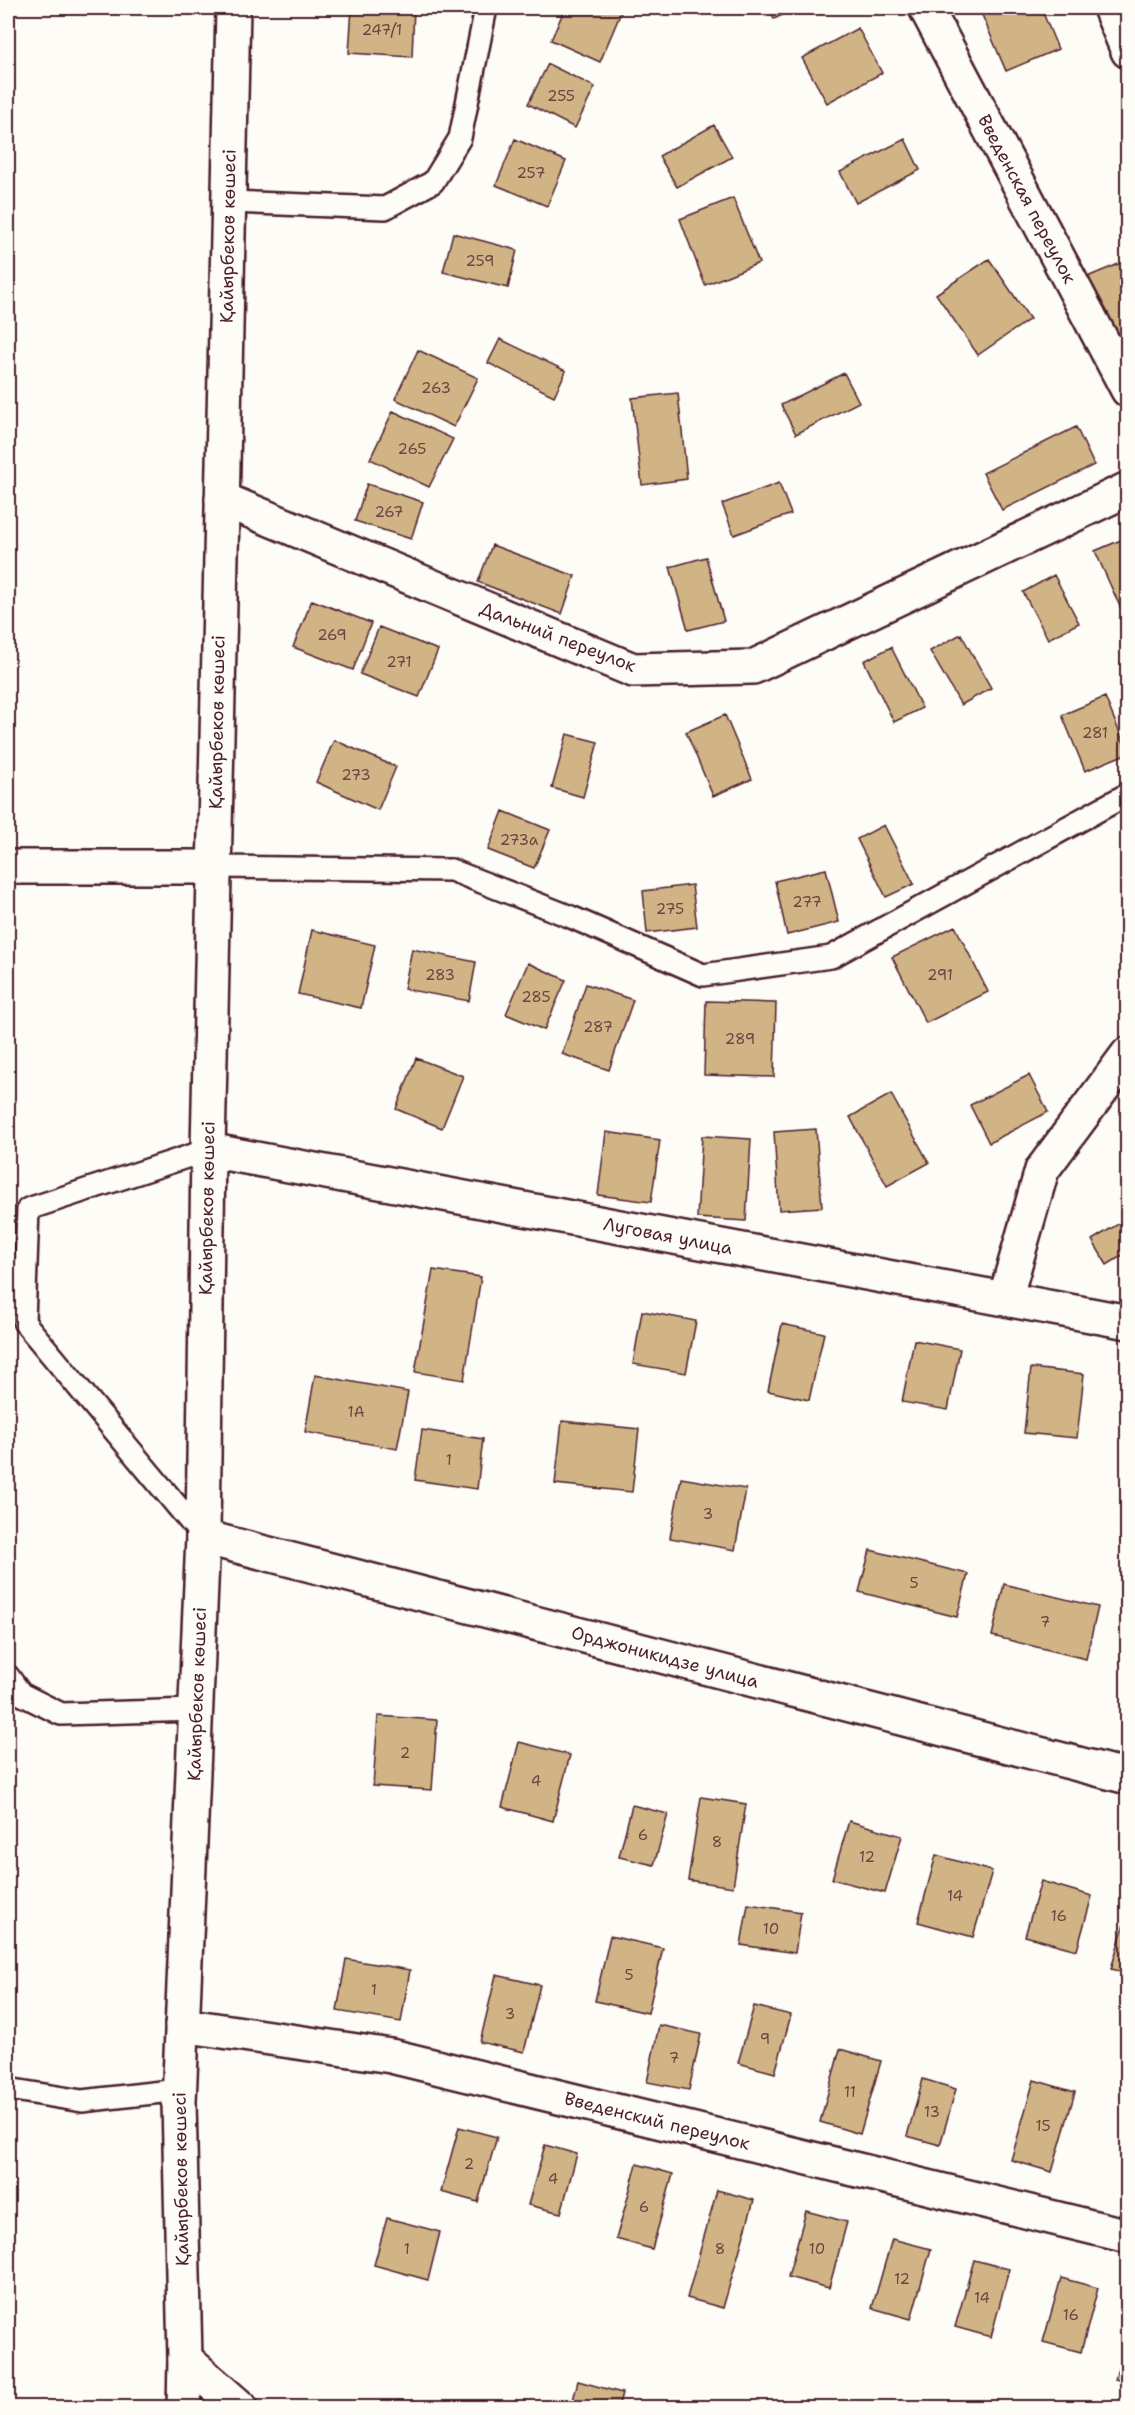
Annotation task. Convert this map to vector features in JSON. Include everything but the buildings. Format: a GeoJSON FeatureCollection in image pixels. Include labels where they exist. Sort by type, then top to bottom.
{"type":"FeatureCollection","features":[{"type":"Feature","properties":{"kind":"street","name":"Қайырбеков көшесі"},"geometry":{"type":"LineString","coordinates":[[184,2408],[179,2090],[203,1537],[208,1150],[233,8]]}},
{"type":"Feature","properties":{"kind":"street","name":"Введенская переулок"},"geometry":{"type":"LineString","coordinates":[[926,8],[1128,390]]}},
{"type":"Feature","properties":{"kind":"street"},"geometry":{"type":"LineString","coordinates":[[1110,8],[1128,51]]}},
{"type":"Feature","properties":{"kind":"street","name":"Дальний переулок"},"geometry":{"type":"LineString","coordinates":[[222,499],[633,670],[753,667],[1128,489]]}},
{"type":"Feature","properties":{"kind":"street"},"geometry":{"type":"LineString","coordinates":[[8,867],[214,867]]}},
{"type":"Feature","properties":{"kind":"street"},"geometry":{"type":"LineString","coordinates":[[1005,1299],[1042,1170],[1128,1054]]}},
{"type":"Feature","properties":{"kind":"street","name":"Луговая улица"},"geometry":{"type":"LineString","coordinates":[[208,1150],[1128,1322]]}},
{"type":"Feature","properties":{"kind":"street","name":"Орджоникидзе улица"},"geometry":{"type":"LineString","coordinates":[[203,1537],[1128,1777]]}},
{"type":"Feature","properties":{"kind":"street","name":"Введенский переулок"},"geometry":{"type":"LineString","coordinates":[[182,2025],[391,2056],[1128,2236]]}},
{"type":"Feature","properties":{"kind":"street"},"geometry":{"type":"LineString","coordinates":[[185,2359],[241,2408]]}},
{"type":"Feature","properties":{"kind":"lane"},"geometry":{"type":"LineString","coordinates":[[229,202],[385,208],[433,182],[460,138],[486,8]]}},
{"type":"Feature","properties":{"kind":"lane"},"geometry":{"type":"LineString","coordinates":[[214,867],[452,870],[571,917],[703,975],[831,957],[1128,794]]}},
{"type":"Feature","properties":{"kind":"lane"},"geometry":{"type":"LineString","coordinates":[[203,1537],[24,1322],[28,1209],[208,1150]]}},
{"type":"Feature","properties":{"kind":"lane"},"geometry":{"type":"LineString","coordinates":[[8,1676],[14,1696],[61,1714],[196,1710]]}},
{"type":"Feature","properties":{"kind":"lane"},"geometry":{"type":"LineString","coordinates":[[8,2087],[14,2090],[82,2101],[179,2090]]}}]}
